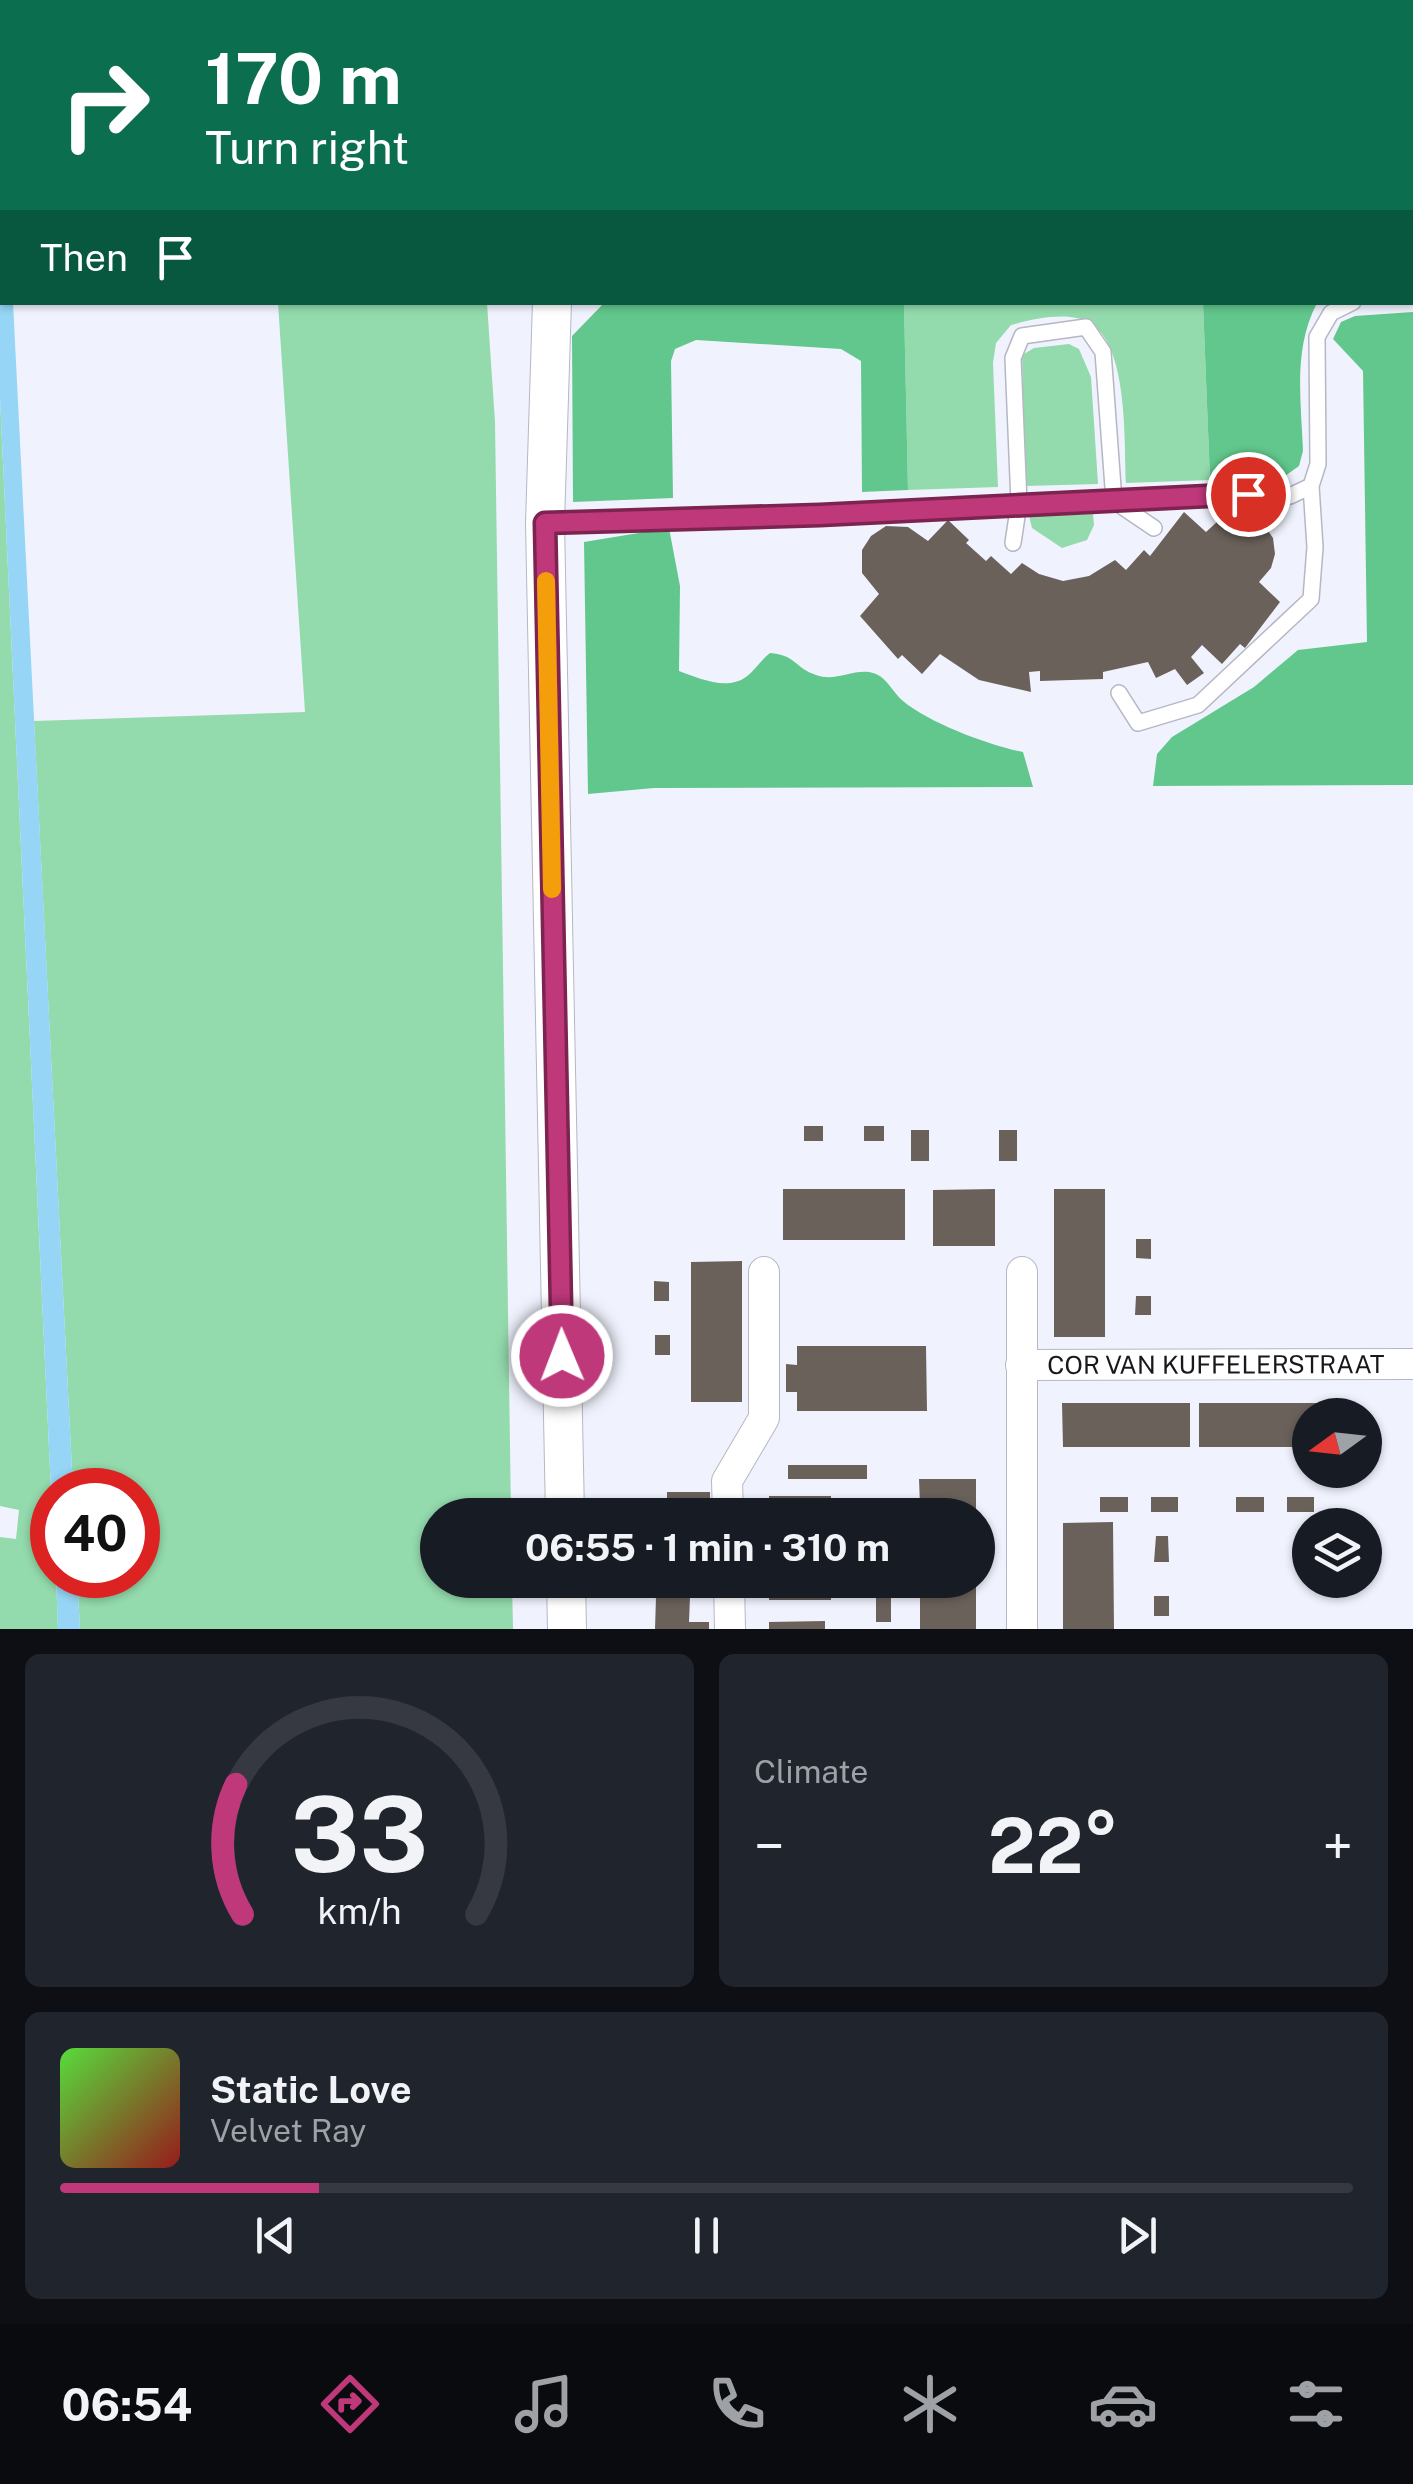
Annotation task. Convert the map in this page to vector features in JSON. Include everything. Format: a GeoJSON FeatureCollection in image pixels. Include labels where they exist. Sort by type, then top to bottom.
{"type":"FeatureCollection","features":[{"type":"Feature","properties":{"kind":"street"},"geometry":{"type":"LineString","coordinates":[[552,305],[545,523],[565,1498]]}},
{"type":"Feature","properties":{"kind":"street"},"geometry":{"type":"LineString","coordinates":[[728,1498],[728,1482],[764,1418],[764,1272]]}},
{"type":"Feature","properties":{"kind":"street"},"geometry":{"type":"LineString","coordinates":[[1022,1272],[1022,1629]]}},
{"type":"Feature","properties":{"kind":"street","name":"COR VAN KUFFELERSTRAAT"},"geometry":{"type":"LineString","coordinates":[[1021,1366],[1413,1364]]}},
{"type":"Feature","properties":{"kind":"street"},"geometry":{"type":"LineString","coordinates":[[566,1598],[567,1629]]}},
{"type":"Feature","properties":{"kind":"street"},"geometry":{"type":"LineString","coordinates":[[729,1598],[730,1629]]}},
{"type":"Feature","properties":{"kind":"lane"},"geometry":{"type":"LineString","coordinates":[[1119,692],[1138,724],[1198,704],[1310,599],[1315,547],[1311,486],[1318,464],[1317,338],[1331,313],[1348,305]]}},
{"type":"Feature","properties":{"kind":"lane"},"geometry":{"type":"LineString","coordinates":[[1013,542],[1018,503],[1013,358],[1022,336],[1086,327],[1102,352],[1114,500]]}},
{"type":"Feature","properties":{"kind":"lane"},"geometry":{"type":"LineString","coordinates":[[545,523],[820,515],[1248,494],[1290,496],[1311,486]]}},
{"type":"Feature","properties":{"kind":"lane"},"geometry":{"type":"LineString","coordinates":[[1114,500],[1154,528]]}},
{"type":"Feature","properties":{"kind":"green space"},"geometry":{"type":"Polygon","coordinates":[[[278,305],[487,305],[495,422],[511,1498],[420,1498],[420,1598],[512,1598],[513,1629],[80,1629],[78,1598],[160,1598],[160,1468],[72,1468],[34,721],[305,712],[278,305]]]}},
{"type":"Feature","properties":{"kind":"green space"},"geometry":{"type":"Polygon","coordinates":[[[602,305],[904,305],[908,490],[862,492],[861,361],[841,349],[696,340],[675,349],[671,361],[673,498],[573,502],[572,336],[602,305]]]}},
{"type":"Feature","properties":{"kind":"green space"},"geometry":{"type":"Polygon","coordinates":[[[904,305],[1203,305],[1210,480],[1126,483],[1122,395],[1111,350],[1101,333],[1088,322],[1060,317],[1011,325],[996,343],[993,363],[998,487],[908,490],[904,305]]]}},
{"type":"Feature","properties":{"kind":"green space"},"geometry":{"type":"Polygon","coordinates":[[[1203,305],[1316,305],[1301,356],[1303,451],[1299,466],[1285,476],[1210,480],[1203,305]]]}},
{"type":"Feature","properties":{"kind":"green space"},"geometry":{"type":"Polygon","coordinates":[[[1413,312],[1413,785],[1153,786],[1157,754],[1172,737],[1254,687],[1298,650],[1367,642],[1363,371],[1333,339],[1341,322],[1355,316],[1413,312]]]}},
{"type":"Feature","properties":{"kind":"green space"},"geometry":{"type":"Polygon","coordinates":[[[1069,344],[1079,349],[1091,377],[1098,484],[1025,486],[1022,355],[1034,348],[1069,344]]]}},
{"type":"Feature","properties":{"kind":"green space"},"geometry":{"type":"Polygon","coordinates":[[[0,398],[50,1468],[30,1468],[30,1598],[57,1598],[58,1629],[0,1629],[0,1537],[16,1539],[19,1510],[0,1506],[0,398]]]}},
{"type":"Feature","properties":{"kind":"green space"},"geometry":{"type":"Polygon","coordinates":[[[1093,514],[1094,525],[1087,540],[1062,548],[1032,528],[1029,516],[1093,514]]]}},
{"type":"Feature","properties":{"kind":"green space"},"geometry":{"type":"Polygon","coordinates":[[[669,528],[680,586],[679,671],[712,682],[730,683],[746,677],[770,653],[785,656],[824,677],[876,674],[903,701],[928,717],[994,745],[1023,752],[1033,787],[654,788],[588,794],[584,542],[669,528]]]}},
{"type":"Feature","properties":{"kind":"water"},"geometry":{"type":"Polygon","coordinates":[[[0,305],[13,305],[72,1468],[50,1468],[0,398],[0,305]]]}},
{"type":"Feature","properties":{"kind":"water"},"geometry":{"type":"Polygon","coordinates":[[[57,1598],[78,1598],[80,1629],[58,1629],[57,1598]]]}},
{"type":"Feature","properties":{"kind":"building"},"geometry":{"type":"Polygon","coordinates":[[[1184,512],[1206,532],[1233,514],[1250,516],[1264,525],[1273,538],[1275,554],[1271,568],[1259,582],[1280,602],[1245,648],[1240,644],[1222,664],[1202,645],[1191,657],[1204,673],[1187,685],[1175,669],[1156,678],[1148,662],[1103,672],[1103,679],[1040,681],[1040,671],[1029,672],[1031,692],[979,680],[940,654],[922,674],[902,655],[898,659],[860,616],[879,594],[862,573],[862,550],[871,536],[886,526],[908,527],[928,541],[948,520],[986,561],[991,556],[1011,574],[1022,563],[1039,574],[1063,581],[1089,576],[1115,560],[1126,570],[1144,550],[1150,556],[1184,512]]]}},
{"type":"Feature","properties":{"kind":"building"},"geometry":{"type":"Polygon","coordinates":[[[804,1126],[823,1126],[823,1141],[804,1141],[804,1126]]]}},
{"type":"Feature","properties":{"kind":"building"},"geometry":{"type":"Polygon","coordinates":[[[864,1126],[884,1126],[884,1141],[864,1141],[864,1126]]]}},
{"type":"Feature","properties":{"kind":"building"},"geometry":{"type":"Polygon","coordinates":[[[911,1130],[929,1130],[929,1161],[911,1161],[911,1130]]]}},
{"type":"Feature","properties":{"kind":"building"},"geometry":{"type":"Polygon","coordinates":[[[999,1130],[1017,1130],[1017,1161],[999,1161],[999,1130]]]}},
{"type":"Feature","properties":{"kind":"building"},"geometry":{"type":"Polygon","coordinates":[[[783,1189],[905,1189],[905,1240],[783,1240],[783,1189]]]}},
{"type":"Feature","properties":{"kind":"building"},"geometry":{"type":"Polygon","coordinates":[[[995,1189],[995,1246],[933,1246],[933,1190],[995,1189]]]}},
{"type":"Feature","properties":{"kind":"building"},"geometry":{"type":"Polygon","coordinates":[[[1054,1189],[1105,1189],[1105,1337],[1054,1337],[1054,1189]]]}},
{"type":"Feature","properties":{"kind":"building"},"geometry":{"type":"Polygon","coordinates":[[[1136,1239],[1151,1239],[1151,1259],[1136,1258],[1136,1239]]]}},
{"type":"Feature","properties":{"kind":"building"},"geometry":{"type":"Polygon","coordinates":[[[742,1261],[742,1402],[691,1402],[691,1262],[742,1261]]]}},
{"type":"Feature","properties":{"kind":"building"},"geometry":{"type":"Polygon","coordinates":[[[654,1281],[669,1282],[669,1301],[654,1301],[654,1281]]]}},
{"type":"Feature","properties":{"kind":"building"},"geometry":{"type":"Polygon","coordinates":[[[1136,1296],[1151,1296],[1151,1315],[1135,1315],[1136,1296]]]}},
{"type":"Feature","properties":{"kind":"building"},"geometry":{"type":"Polygon","coordinates":[[[655,1335],[670,1335],[670,1355],[655,1355],[655,1335]]]}},
{"type":"Feature","properties":{"kind":"building"},"geometry":{"type":"Polygon","coordinates":[[[797,1346],[926,1346],[927,1411],[797,1411],[797,1392],[786,1392],[786,1364],[797,1365],[797,1346]]]}},
{"type":"Feature","properties":{"kind":"building"},"geometry":{"type":"Polygon","coordinates":[[[1062,1403],[1190,1403],[1190,1447],[1063,1447],[1062,1403]]]}},
{"type":"Feature","properties":{"kind":"building"},"geometry":{"type":"Polygon","coordinates":[[[1199,1403],[1292,1403],[1292,1447],[1199,1447],[1199,1403]]]}},
{"type":"Feature","properties":{"kind":"building"},"geometry":{"type":"Polygon","coordinates":[[[788,1465],[867,1465],[867,1479],[788,1479],[788,1465]]]}},
{"type":"Feature","properties":{"kind":"building"},"geometry":{"type":"Polygon","coordinates":[[[919,1479],[976,1479],[976,1498],[920,1498],[919,1479]]]}},
{"type":"Feature","properties":{"kind":"building"},"geometry":{"type":"Polygon","coordinates":[[[667,1492],[710,1492],[710,1498],[667,1498],[667,1492]]]}},
{"type":"Feature","properties":{"kind":"building"},"geometry":{"type":"Polygon","coordinates":[[[769,1496],[831,1496],[831,1498],[769,1496]]]}},
{"type":"Feature","properties":{"kind":"building"},"geometry":{"type":"Polygon","coordinates":[[[1100,1497],[1128,1497],[1128,1512],[1100,1512],[1100,1497]]]}},
{"type":"Feature","properties":{"kind":"building"},"geometry":{"type":"Polygon","coordinates":[[[1151,1497],[1178,1497],[1178,1512],[1151,1512],[1151,1497]]]}},
{"type":"Feature","properties":{"kind":"building"},"geometry":{"type":"Polygon","coordinates":[[[1236,1497],[1264,1497],[1264,1512],[1236,1512],[1236,1497]]]}},
{"type":"Feature","properties":{"kind":"building"},"geometry":{"type":"Polygon","coordinates":[[[1287,1497],[1314,1497],[1314,1508],[1292,1508],[1292,1512],[1287,1512],[1287,1497]]]}},
{"type":"Feature","properties":{"kind":"building"},"geometry":{"type":"Polygon","coordinates":[[[1113,1522],[1114,1629],[1063,1629],[1063,1523],[1113,1522]]]}},
{"type":"Feature","properties":{"kind":"building"},"geometry":{"type":"Polygon","coordinates":[[[1156,1536],[1168,1536],[1169,1562],[1154,1562],[1156,1536]]]}},
{"type":"Feature","properties":{"kind":"building"},"geometry":{"type":"Polygon","coordinates":[[[1154,1596],[1169,1596],[1169,1616],[1154,1616],[1154,1596]]]}},
{"type":"Feature","properties":{"kind":"building"},"geometry":{"type":"Polygon","coordinates":[[[656,1598],[690,1598],[689,1622],[709,1622],[709,1629],[655,1629],[656,1598]]]}},
{"type":"Feature","properties":{"kind":"building"},"geometry":{"type":"Polygon","coordinates":[[[769,1598],[831,1598],[831,1600],[769,1598]]]}},
{"type":"Feature","properties":{"kind":"building"},"geometry":{"type":"Polygon","coordinates":[[[876,1598],[891,1598],[891,1622],[876,1622],[876,1598]]]}},
{"type":"Feature","properties":{"kind":"building"},"geometry":{"type":"Polygon","coordinates":[[[920,1598],[976,1598],[976,1629],[920,1629],[920,1598]]]}},
{"type":"Feature","properties":{"kind":"building"},"geometry":{"type":"Polygon","coordinates":[[[825,1621],[825,1629],[769,1629],[769,1622],[825,1621]]]}},
{"type":"Feature","properties":{"kind":"slow traffic"},"geometry":{"type":"LineString","coordinates":[[546,581],[552,889]]}},
{"type":"Feature","properties":{"kind":"route"},"geometry":{"type":"LineString","coordinates":[[562,1356],[545,523],[820,515],[1248,494]]}}]}
